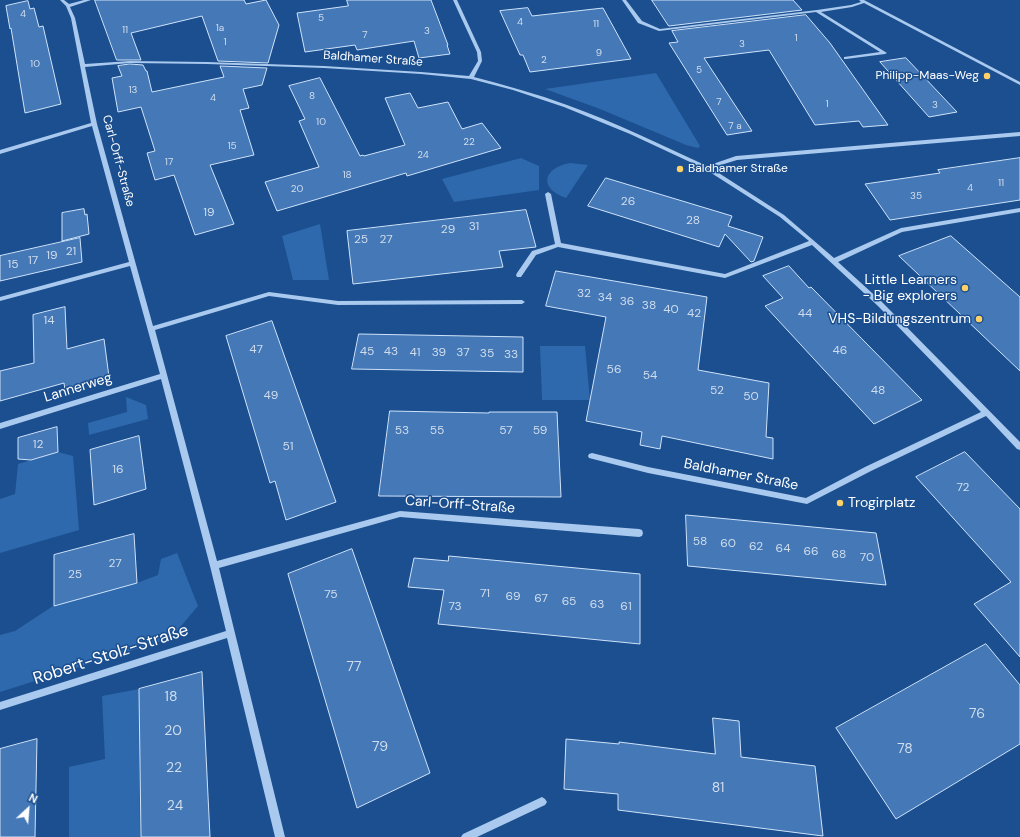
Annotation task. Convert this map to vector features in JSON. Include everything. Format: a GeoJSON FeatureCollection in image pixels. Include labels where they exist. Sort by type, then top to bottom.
{"type":"FeatureCollection","features":[{"type":"Feature","properties":{"kind":"street","name":"Carl-Orff-Straße"},"geometry":{"type":"LineString","coordinates":[[62,0],[68,6],[73,18],[94,124],[151,329],[214,566],[280,837]]}},
{"type":"Feature","properties":{"kind":"street"},"geometry":{"type":"LineString","coordinates":[[68,6],[89,0]]}},
{"type":"Feature","properties":{"kind":"street"},"geometry":{"type":"LineString","coordinates":[[455,0],[479,52],[480,61],[471,78]]}},
{"type":"Feature","properties":{"kind":"street"},"geometry":{"type":"LineString","coordinates":[[624,0],[640,22],[659,30],[817,11],[852,6],[862,1],[1020,84]]}},
{"type":"Feature","properties":{"kind":"street"},"geometry":{"type":"LineString","coordinates":[[817,11],[885,53],[846,58]]}},
{"type":"Feature","properties":{"kind":"street","name":"Baldhamer Straße"},"geometry":{"type":"LineString","coordinates":[[83,66],[130,62],[207,63],[331,67],[421,73],[471,78],[515,89],[566,106],[632,133],[707,168],[782,216],[813,242],[880,304],[986,413],[1018,443]]}},
{"type":"Feature","properties":{"kind":"street"},"geometry":{"type":"LineString","coordinates":[[0,152],[94,124]]}},
{"type":"Feature","properties":{"kind":"street"},"geometry":{"type":"LineString","coordinates":[[707,168],[736,158],[1020,134]]}},
{"type":"Feature","properties":{"kind":"street"},"geometry":{"type":"LineString","coordinates":[[548,194],[558,245]]}},
{"type":"Feature","properties":{"kind":"street"},"geometry":{"type":"LineString","coordinates":[[834,261],[901,230],[1020,210]]}},
{"type":"Feature","properties":{"kind":"street"},"geometry":{"type":"LineString","coordinates":[[519,275],[534,253],[558,245],[726,276],[813,242]]}},
{"type":"Feature","properties":{"kind":"street"},"geometry":{"type":"LineString","coordinates":[[0,299],[133,263]]}},
{"type":"Feature","properties":{"kind":"street"},"geometry":{"type":"LineString","coordinates":[[151,329],[269,294],[338,303],[522,302]]}},
{"type":"Feature","properties":{"kind":"street","name":"Lannerweg"},"geometry":{"type":"LineString","coordinates":[[0,426],[163,376]]}},
{"type":"Feature","properties":{"kind":"street","name":"Baldhamer Straße"},"geometry":{"type":"LineString","coordinates":[[592,456],[648,470],[807,501],[874,466],[986,413]]}},
{"type":"Feature","properties":{"kind":"street","name":"Carl-Orff-Straße"},"geometry":{"type":"LineString","coordinates":[[214,566],[400,514],[639,533]]}},
{"type":"Feature","properties":{"kind":"street","name":"Robert-Stolz-Straße"},"geometry":{"type":"LineString","coordinates":[[0,706],[231,633]]}},
{"type":"Feature","properties":{"kind":"street"},"geometry":{"type":"LineString","coordinates":[[466,837],[542,802]]}},
{"type":"Feature","properties":{"kind":"shaded area"},"geometry":{"type":"Polygon","coordinates":[[[656,73],[700,146],[698,148],[686,145],[600,109],[545,89],[656,73]]]}},
{"type":"Feature","properties":{"kind":"shaded area"},"geometry":{"type":"Polygon","coordinates":[[[521,158],[539,166],[539,190],[454,202],[442,179],[521,158]]]}},
{"type":"Feature","properties":{"kind":"shaded area"},"geometry":{"type":"Polygon","coordinates":[[[570,163],[588,165],[566,198],[557,194],[551,189],[547,179],[549,174],[554,169],[570,163]]]}},
{"type":"Feature","properties":{"kind":"shaded area"},"geometry":{"type":"Polygon","coordinates":[[[320,224],[329,280],[293,280],[282,236],[320,224]]]}},
{"type":"Feature","properties":{"kind":"shaded area"},"geometry":{"type":"Polygon","coordinates":[[[540,346],[585,346],[590,400],[542,400],[540,346]]]}},
{"type":"Feature","properties":{"kind":"shaded area"},"geometry":{"type":"Polygon","coordinates":[[[126,397],[146,405],[148,419],[89,435],[88,423],[127,412],[126,397]]]}},
{"type":"Feature","properties":{"kind":"shaded area"},"geometry":{"type":"Polygon","coordinates":[[[58,452],[73,456],[79,530],[0,553],[0,499],[15,494],[18,464],[58,452]]]}},
{"type":"Feature","properties":{"kind":"shaded area"},"geometry":{"type":"Polygon","coordinates":[[[177,553],[198,606],[171,638],[0,692],[0,635],[15,631],[53,606],[137,583],[158,575],[161,559],[177,553]]]}},
{"type":"Feature","properties":{"kind":"shaded area"},"geometry":{"type":"Polygon","coordinates":[[[139,689],[140,837],[69,837],[69,767],[105,759],[102,696],[139,689]]]}},
{"type":"Feature","properties":{"kind":"building"},"geometry":{"type":"Polygon","coordinates":[[[95,0],[244,0],[246,4],[266,0],[279,25],[268,63],[218,61],[202,16],[131,33],[141,60],[117,60],[95,0]]]}},
{"type":"Feature","properties":{"kind":"building"},"geometry":{"type":"Polygon","coordinates":[[[347,0],[431,0],[450,54],[419,58],[414,41],[357,50],[355,45],[305,52],[297,13],[348,6],[347,0]]]}},
{"type":"Feature","properties":{"kind":"building"},"geometry":{"type":"Polygon","coordinates":[[[652,0],[793,0],[802,10],[669,26],[652,0]]]}},
{"type":"Feature","properties":{"kind":"building"},"geometry":{"type":"Polygon","coordinates":[[[28,1],[30,9],[34,8],[39,27],[43,26],[61,104],[25,113],[6,6],[28,1]]]}},
{"type":"Feature","properties":{"kind":"building"},"geometry":{"type":"Polygon","coordinates":[[[528,8],[532,16],[603,8],[631,59],[530,72],[523,55],[520,55],[500,11],[528,8]]]}},
{"type":"Feature","properties":{"kind":"building"},"geometry":{"type":"Polygon","coordinates":[[[806,15],[830,43],[888,125],[863,127],[859,121],[815,125],[769,50],[704,58],[752,131],[727,135],[669,43],[678,42],[672,31],[806,15]]]}},
{"type":"Feature","properties":{"kind":"building"},"geometry":{"type":"Polygon","coordinates":[[[906,58],[957,112],[929,117],[880,62],[906,58]]]}},
{"type":"Feature","properties":{"kind":"building"},"geometry":{"type":"Polygon","coordinates":[[[130,64],[143,65],[147,71],[152,92],[224,77],[220,66],[267,68],[262,85],[243,89],[249,108],[240,110],[254,155],[210,165],[234,224],[195,235],[174,175],[155,180],[147,153],[155,151],[141,107],[118,112],[112,78],[122,76],[118,66],[130,64]]]}},
{"type":"Feature","properties":{"kind":"building"},"geometry":{"type":"Polygon","coordinates":[[[320,78],[360,156],[405,145],[385,98],[410,93],[418,108],[448,102],[462,129],[482,123],[501,148],[407,176],[406,173],[277,211],[265,182],[319,167],[299,121],[305,119],[289,86],[320,78]]]}},
{"type":"Feature","properties":{"kind":"building"},"geometry":{"type":"Polygon","coordinates":[[[1020,158],[1020,200],[890,220],[865,184],[940,173],[938,170],[1020,158]]]}},
{"type":"Feature","properties":{"kind":"building"},"geometry":{"type":"Polygon","coordinates":[[[606,178],[732,216],[728,226],[763,237],[754,261],[751,262],[725,234],[719,247],[588,206],[606,178]]]}},
{"type":"Feature","properties":{"kind":"building"},"geometry":{"type":"Polygon","coordinates":[[[84,209],[85,215],[87,214],[89,234],[62,241],[62,213],[84,209]]]}},
{"type":"Feature","properties":{"kind":"building"},"geometry":{"type":"Polygon","coordinates":[[[526,210],[536,247],[499,251],[503,267],[353,284],[347,231],[526,210]]]}},
{"type":"Feature","properties":{"kind":"building"},"geometry":{"type":"Polygon","coordinates":[[[951,236],[1020,297],[1020,371],[899,256],[951,236]]]}},
{"type":"Feature","properties":{"kind":"building"},"geometry":{"type":"Polygon","coordinates":[[[80,238],[82,262],[0,281],[0,256],[80,238]]]}},
{"type":"Feature","properties":{"kind":"building"},"geometry":{"type":"Polygon","coordinates":[[[789,266],[809,288],[811,287],[922,400],[874,424],[765,306],[783,298],[763,276],[789,266]]]}},
{"type":"Feature","properties":{"kind":"building"},"geometry":{"type":"Polygon","coordinates":[[[556,271],[707,297],[698,370],[769,383],[766,437],[773,438],[773,459],[662,436],[660,449],[640,445],[642,432],[586,421],[606,317],[546,306],[556,271]]]}},
{"type":"Feature","properties":{"kind":"building"},"geometry":{"type":"Polygon","coordinates":[[[65,307],[67,349],[104,339],[109,377],[65,390],[64,383],[0,401],[0,371],[34,363],[33,315],[65,307]]]}},
{"type":"Feature","properties":{"kind":"building"},"geometry":{"type":"Polygon","coordinates":[[[272,321],[336,502],[286,520],[275,481],[270,483],[226,336],[272,321]]]}},
{"type":"Feature","properties":{"kind":"building"},"geometry":{"type":"Polygon","coordinates":[[[359,334],[523,337],[523,372],[352,369],[359,334]]]}},
{"type":"Feature","properties":{"kind":"building"},"geometry":{"type":"Polygon","coordinates":[[[390,411],[489,413],[557,412],[561,497],[379,496],[390,411]]]}},
{"type":"Feature","properties":{"kind":"building"},"geometry":{"type":"Polygon","coordinates":[[[57,427],[58,452],[31,460],[18,459],[18,438],[57,427]]]}},
{"type":"Feature","properties":{"kind":"building"},"geometry":{"type":"Polygon","coordinates":[[[139,436],[146,489],[94,505],[90,450],[139,436]]]}},
{"type":"Feature","properties":{"kind":"building"},"geometry":{"type":"Polygon","coordinates":[[[965,452],[1020,509],[1020,657],[974,604],[1011,582],[916,477],[965,452]]]}},
{"type":"Feature","properties":{"kind":"building"},"geometry":{"type":"Polygon","coordinates":[[[686,515],[876,533],[886,585],[688,566],[686,515]]]}},
{"type":"Feature","properties":{"kind":"building"},"geometry":{"type":"Polygon","coordinates":[[[134,534],[137,583],[54,606],[54,555],[134,534]]]}},
{"type":"Feature","properties":{"kind":"building"},"geometry":{"type":"Polygon","coordinates":[[[352,549],[430,773],[357,808],[288,574],[352,549]]]}},
{"type":"Feature","properties":{"kind":"building"},"geometry":{"type":"Polygon","coordinates":[[[449,556],[640,574],[640,644],[438,624],[444,590],[408,587],[414,558],[448,561],[449,556]]]}},
{"type":"Feature","properties":{"kind":"building"},"geometry":{"type":"Polygon","coordinates":[[[986,644],[1020,685],[1020,744],[896,819],[836,728],[986,644]]]}},
{"type":"Feature","properties":{"kind":"building"},"geometry":{"type":"Polygon","coordinates":[[[202,672],[210,837],[141,837],[139,689],[202,672]]]}},
{"type":"Feature","properties":{"kind":"building"},"geometry":{"type":"Polygon","coordinates":[[[713,718],[739,721],[741,757],[815,766],[823,836],[618,810],[618,794],[564,789],[566,739],[619,744],[619,742],[715,754],[713,718]]]}},
{"type":"Feature","properties":{"kind":"building"},"geometry":{"type":"Polygon","coordinates":[[[37,739],[35,837],[0,837],[0,749],[37,739]]]}},
{"type":"Feature","properties":{"kind":"place","name":"Philipp-Maas-Weg"},"geometry":{"type":"Point","coordinates":[987,76]}},
{"type":"Feature","properties":{"kind":"place","name":"Baldhamer Straße"},"geometry":{"type":"Point","coordinates":[680,169]}},
{"type":"Feature","properties":{"kind":"place","name":"Little Learners - Big explorers"},"geometry":{"type":"Point","coordinates":[965,288]}},
{"type":"Feature","properties":{"kind":"place","name":"VHS-Bildungszentrum"},"geometry":{"type":"Point","coordinates":[979,319]}},
{"type":"Feature","properties":{"kind":"place","name":"Trogirplatz"},"geometry":{"type":"Point","coordinates":[840,503]}}]}
